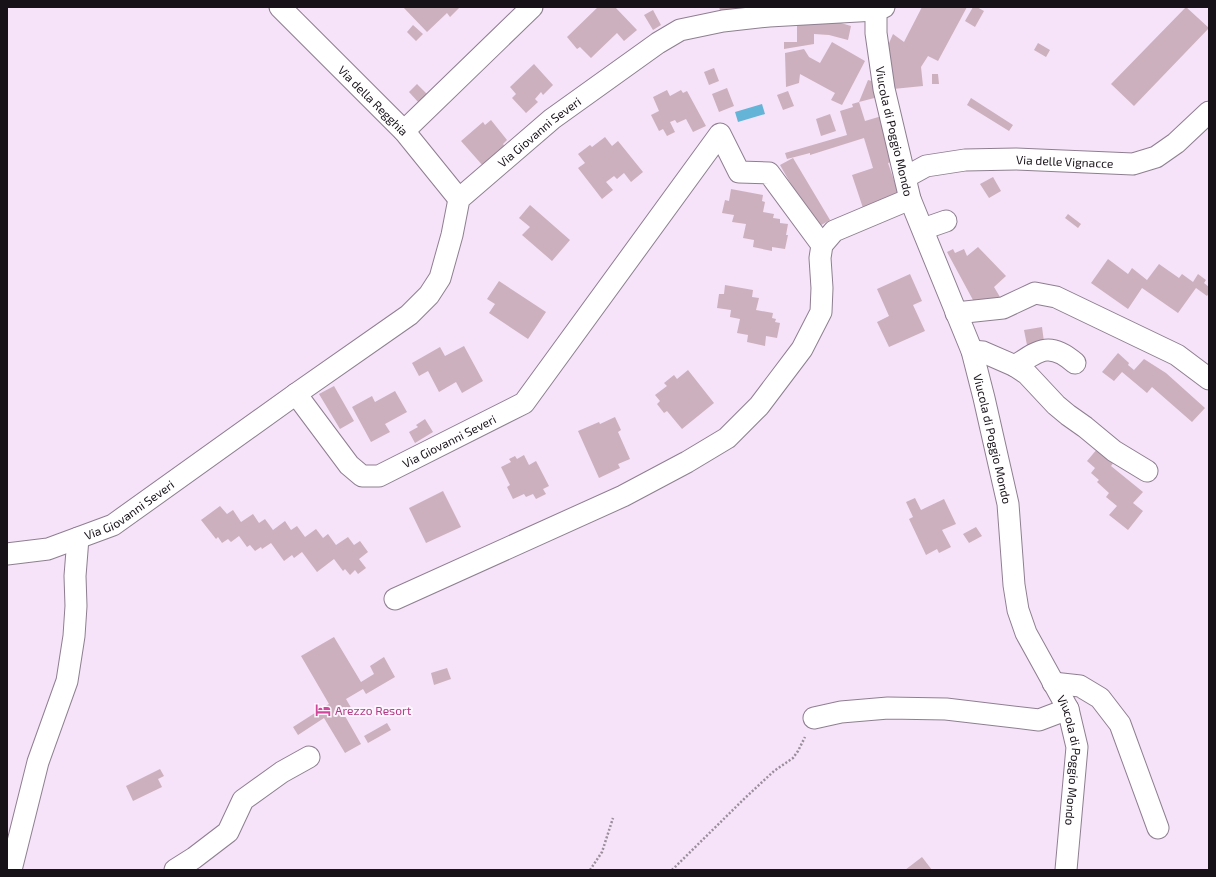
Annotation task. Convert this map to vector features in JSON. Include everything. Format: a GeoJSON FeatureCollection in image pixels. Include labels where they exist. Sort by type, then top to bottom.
{"type":"FeatureCollection","features":[{"type":"Feature","properties":{"kind":"street","name":"Via della Regghia"},"geometry":{"type":"LineString","coordinates":[[280,7],[404,131],[459,199]]}},
{"type":"Feature","properties":{"kind":"street"},"geometry":{"type":"LineString","coordinates":[[404,131],[532,7]]}},
{"type":"Feature","properties":{"kind":"street","name":"Viucola di Poggio Mondo"},"geometry":{"type":"LineString","coordinates":[[880,8],[876,33],[884,90],[906,176],[910,199],[972,351],[1008,504],[1014,585],[1018,610],[1026,633],[1068,709],[1077,747],[1066,870]]}},
{"type":"Feature","properties":{"kind":"street","name":"Via Giovanni Severi"},"geometry":{"type":"LineString","coordinates":[[7,554],[48,549],[113,525],[409,315],[429,295],[440,278],[452,235],[459,199],[552,120],[658,43],[680,30],[723,21],[880,8]]}},
{"type":"Feature","properties":{"kind":"street","name":"Via delle Vignacce"},"geometry":{"type":"LineString","coordinates":[[906,176],[926,166],[965,160],[1016,159],[1133,164],[1156,157],[1176,143],[1209,112]]}},
{"type":"Feature","properties":{"kind":"street","name":"Via Giovanni Severi"},"geometry":{"type":"LineString","coordinates":[[296,394],[349,465],[362,476],[379,476],[524,403],[720,134],[739,172],[770,173],[822,245]]}},
{"type":"Feature","properties":{"kind":"street"},"geometry":{"type":"LineString","coordinates":[[396,599],[623,496],[687,462],[726,438],[759,406],[802,349],[822,312],[820,258],[822,245],[834,231],[910,199]]}},
{"type":"Feature","properties":{"kind":"street"},"geometry":{"type":"LineString","coordinates":[[923,229],[946,221]]}},
{"type":"Feature","properties":{"kind":"street"},"geometry":{"type":"LineString","coordinates":[[956,313],[1003,308],[1035,293],[1056,297],[1177,355],[1209,379]]}},
{"type":"Feature","properties":{"kind":"street"},"geometry":{"type":"LineString","coordinates":[[1016,366],[1037,352],[1047,350],[1058,351],[1075,363]]}},
{"type":"Feature","properties":{"kind":"street"},"geometry":{"type":"LineString","coordinates":[[972,351],[983,352],[1016,366],[1027,374],[1056,405],[1068,415],[1114,451],[1147,471]]}},
{"type":"Feature","properties":{"kind":"street"},"geometry":{"type":"LineString","coordinates":[[11,870],[38,762],[66,681],[74,636],[76,606],[75,576],[78,538]]}},
{"type":"Feature","properties":{"kind":"street"},"geometry":{"type":"LineString","coordinates":[[1053,683],[1080,686],[1100,698],[1120,724],[1158,828]]}},
{"type":"Feature","properties":{"kind":"street"},"geometry":{"type":"LineString","coordinates":[[814,718],[841,712],[902,708],[946,709],[1039,720],[1068,709]]}},
{"type":"Feature","properties":{"kind":"street"},"geometry":{"type":"LineString","coordinates":[[175,870],[194,858],[228,832],[243,800],[282,772],[309,757]]}},
{"type":"Feature","properties":{"kind":"path"},"geometry":{"type":"LineString","coordinates":[[672,870],[774,771],[793,758],[803,743],[814,718]]}},
{"type":"Feature","properties":{"kind":"path"},"geometry":{"type":"LineString","coordinates":[[590,870],[602,852],[613,818]]}},
{"type":"Feature","properties":{"kind":"water"},"geometry":{"type":"Polygon","coordinates":[[[762,104],[765,114],[738,122],[735,112],[762,104]]]}},
{"type":"Feature","properties":{"kind":"building"},"geometry":{"type":"Polygon","coordinates":[[[403,7],[460,7],[450,17],[447,13],[427,32],[403,7]]]}},
{"type":"Feature","properties":{"kind":"building"},"geometry":{"type":"Polygon","coordinates":[[[598,7],[615,7],[637,30],[624,41],[617,33],[591,58],[580,47],[577,49],[567,37],[598,7]]]}},
{"type":"Feature","properties":{"kind":"building"},"geometry":{"type":"Polygon","coordinates":[[[719,7],[763,7],[721,14],[719,7]]]}},
{"type":"Feature","properties":{"kind":"building"},"geometry":{"type":"Polygon","coordinates":[[[922,7],[967,7],[938,61],[928,56],[921,67],[923,86],[893,89],[886,50],[893,34],[904,42],[922,7]]]}},
{"type":"Feature","properties":{"kind":"building"},"geometry":{"type":"Polygon","coordinates":[[[973,7],[977,7],[984,11],[975,27],[965,21],[973,7]]]}},
{"type":"Feature","properties":{"kind":"building"},"geometry":{"type":"Polygon","coordinates":[[[1186,7],[1209,28],[1134,106],[1111,84],[1186,7]]]}},
{"type":"Feature","properties":{"kind":"building"},"geometry":{"type":"Polygon","coordinates":[[[653,10],[661,25],[653,30],[644,15],[653,10]]]}},
{"type":"Feature","properties":{"kind":"building"},"geometry":{"type":"Polygon","coordinates":[[[797,21],[834,21],[851,26],[848,40],[829,35],[814,34],[814,44],[784,49],[784,42],[797,42],[797,21]]]}},
{"type":"Feature","properties":{"kind":"building"},"geometry":{"type":"Polygon","coordinates":[[[413,25],[423,34],[416,41],[407,32],[413,25]]]}},
{"type":"Feature","properties":{"kind":"building"},"geometry":{"type":"Polygon","coordinates":[[[832,42],[865,61],[842,105],[831,100],[835,93],[800,74],[799,83],[786,87],[785,53],[804,49],[809,57],[820,63],[832,42]]]}},
{"type":"Feature","properties":{"kind":"building"},"geometry":{"type":"Polygon","coordinates":[[[1038,43],[1050,50],[1046,57],[1034,50],[1038,43]]]}},
{"type":"Feature","properties":{"kind":"building"},"geometry":{"type":"Polygon","coordinates":[[[534,64],[553,85],[543,95],[541,92],[535,99],[538,102],[526,113],[512,98],[516,94],[510,87],[534,64]]]}},
{"type":"Feature","properties":{"kind":"building"},"geometry":{"type":"Polygon","coordinates":[[[714,68],[719,81],[709,85],[704,72],[714,68]]]}},
{"type":"Feature","properties":{"kind":"building"},"geometry":{"type":"Polygon","coordinates":[[[932,74],[938,74],[939,84],[932,84],[932,74]]]}},
{"type":"Feature","properties":{"kind":"building"},"geometry":{"type":"Polygon","coordinates":[[[868,80],[879,83],[882,96],[859,102],[868,80]]]}},
{"type":"Feature","properties":{"kind":"building"},"geometry":{"type":"Polygon","coordinates":[[[417,84],[428,95],[419,103],[409,92],[417,84]]]}},
{"type":"Feature","properties":{"kind":"building"},"geometry":{"type":"Polygon","coordinates":[[[727,88],[734,106],[719,112],[712,94],[727,88]]]}},
{"type":"Feature","properties":{"kind":"building"},"geometry":{"type":"Polygon","coordinates":[[[667,90],[670,96],[681,90],[683,93],[687,91],[706,126],[693,132],[686,119],[677,123],[675,120],[670,122],[675,132],[667,136],[663,129],[659,131],[651,115],[659,111],[653,97],[667,90]]]}},
{"type":"Feature","properties":{"kind":"building"},"geometry":{"type":"Polygon","coordinates":[[[788,91],[794,106],[783,110],[777,95],[788,91]]]}},
{"type":"Feature","properties":{"kind":"building"},"geometry":{"type":"Polygon","coordinates":[[[971,98],[1013,125],[1009,131],[967,105],[971,98]]]}},
{"type":"Feature","properties":{"kind":"building"},"geometry":{"type":"Polygon","coordinates":[[[859,102],[865,121],[885,115],[891,162],[888,163],[900,198],[864,211],[852,175],[873,168],[864,138],[810,155],[810,153],[787,159],[785,153],[847,135],[840,111],[853,107],[852,104],[859,102]]]}},
{"type":"Feature","properties":{"kind":"building"},"geometry":{"type":"Polygon","coordinates":[[[830,114],[836,131],[821,136],[816,119],[830,114]]]}},
{"type":"Feature","properties":{"kind":"building"},"geometry":{"type":"Polygon","coordinates":[[[491,120],[507,140],[503,144],[506,148],[484,167],[461,141],[483,122],[485,125],[491,120]]]}},
{"type":"Feature","properties":{"kind":"building"},"geometry":{"type":"Polygon","coordinates":[[[605,137],[612,146],[618,141],[643,172],[631,182],[624,173],[617,179],[614,176],[606,182],[613,190],[602,199],[578,168],[585,163],[578,154],[590,145],[592,147],[605,137]]]}},
{"type":"Feature","properties":{"kind":"building"},"geometry":{"type":"Polygon","coordinates":[[[793,158],[830,220],[816,228],[780,165],[793,158]]]}},
{"type":"Feature","properties":{"kind":"building"},"geometry":{"type":"Polygon","coordinates":[[[993,177],[1001,191],[989,198],[980,184],[993,177]]]}},
{"type":"Feature","properties":{"kind":"building"},"geometry":{"type":"Polygon","coordinates":[[[731,189],[763,195],[762,201],[765,202],[763,212],[774,214],[773,218],[780,219],[780,223],[788,224],[786,235],[788,235],[785,249],[772,247],[772,251],[753,247],[754,240],[743,238],[746,224],[732,222],[734,215],[722,213],[725,200],[729,201],[731,189]]]}},
{"type":"Feature","properties":{"kind":"building"},"geometry":{"type":"Polygon","coordinates":[[[530,205],[570,240],[552,261],[522,235],[530,227],[519,218],[530,205]]]}},
{"type":"Feature","properties":{"kind":"building"},"geometry":{"type":"Polygon","coordinates":[[[1068,214],[1081,224],[1078,228],[1065,218],[1068,214]]]}},
{"type":"Feature","properties":{"kind":"building"},"geometry":{"type":"Polygon","coordinates":[[[978,247],[1006,276],[994,287],[1000,297],[983,301],[973,300],[947,252],[953,249],[955,253],[964,249],[967,256],[978,247]]]}},
{"type":"Feature","properties":{"kind":"building"},"geometry":{"type":"Polygon","coordinates":[[[1108,259],[1128,274],[1132,268],[1147,280],[1159,264],[1179,278],[1182,274],[1193,282],[1198,274],[1206,280],[1204,283],[1209,287],[1209,293],[1207,296],[1196,288],[1178,313],[1142,288],[1128,309],[1091,283],[1108,259]]]}},
{"type":"Feature","properties":{"kind":"building"},"geometry":{"type":"Polygon","coordinates":[[[910,274],[922,301],[913,305],[925,331],[889,347],[877,322],[889,316],[877,289],[910,274]]]}},
{"type":"Feature","properties":{"kind":"building"},"geometry":{"type":"Polygon","coordinates":[[[499,281],[546,312],[528,339],[489,313],[495,304],[487,299],[499,281]]]}},
{"type":"Feature","properties":{"kind":"building"},"geometry":{"type":"Polygon","coordinates":[[[725,285],[753,290],[752,297],[759,298],[756,310],[773,313],[772,318],[776,319],[775,322],[780,323],[777,338],[766,336],[765,346],[747,342],[748,335],[737,333],[740,319],[730,317],[731,310],[717,308],[719,294],[724,294],[725,285]]]}},
{"type":"Feature","properties":{"kind":"building"},"geometry":{"type":"Polygon","coordinates":[[[1042,327],[1044,342],[1027,345],[1024,330],[1042,327]]]}},
{"type":"Feature","properties":{"kind":"building"},"geometry":{"type":"Polygon","coordinates":[[[464,346],[483,381],[462,393],[456,382],[439,392],[428,371],[419,376],[412,363],[440,347],[445,356],[464,346]]]}},
{"type":"Feature","properties":{"kind":"building"},"geometry":{"type":"Polygon","coordinates":[[[1118,353],[1134,370],[1144,359],[1166,373],[1205,408],[1192,422],[1152,387],[1147,393],[1122,372],[1114,381],[1102,372],[1118,353]]]}},
{"type":"Feature","properties":{"kind":"building"},"geometry":{"type":"Polygon","coordinates":[[[688,370],[714,403],[682,429],[667,411],[664,413],[657,404],[660,401],[655,395],[667,386],[664,383],[674,375],[677,379],[688,370]]]}},
{"type":"Feature","properties":{"kind":"building"},"geometry":{"type":"Polygon","coordinates":[[[334,386],[354,421],[340,429],[319,394],[334,386]]]}},
{"type":"Feature","properties":{"kind":"building"},"geometry":{"type":"Polygon","coordinates":[[[395,391],[407,412],[385,424],[390,432],[371,442],[352,407],[372,396],[375,402],[395,391]]]}},
{"type":"Feature","properties":{"kind":"building"},"geometry":{"type":"Polygon","coordinates":[[[615,417],[621,430],[618,432],[630,459],[618,464],[620,468],[599,478],[578,431],[599,422],[600,424],[615,417]]]}},
{"type":"Feature","properties":{"kind":"building"},"geometry":{"type":"Polygon","coordinates":[[[425,419],[433,432],[415,443],[409,432],[418,427],[416,425],[425,419]]]}},
{"type":"Feature","properties":{"kind":"building"},"geometry":{"type":"Polygon","coordinates":[[[1098,448],[1114,462],[1111,466],[1143,492],[1133,503],[1143,511],[1128,530],[1109,515],[1117,506],[1106,497],[1109,493],[1097,482],[1099,480],[1091,473],[1095,468],[1087,461],[1098,448]]]}},
{"type":"Feature","properties":{"kind":"building"},"geometry":{"type":"Polygon","coordinates":[[[524,455],[529,465],[536,461],[549,486],[543,489],[546,494],[536,499],[533,494],[526,497],[524,494],[513,499],[507,487],[510,485],[501,467],[511,462],[509,459],[515,456],[517,459],[524,455]]]}},
{"type":"Feature","properties":{"kind":"building"},"geometry":{"type":"Polygon","coordinates":[[[443,491],[461,527],[426,543],[409,508],[443,491]]]}},
{"type":"Feature","properties":{"kind":"building"},"geometry":{"type":"Polygon","coordinates":[[[915,498],[921,510],[944,499],[956,524],[942,530],[951,547],[939,553],[937,549],[926,555],[909,519],[913,517],[906,502],[915,498]]]}},
{"type":"Feature","properties":{"kind":"building"},"geometry":{"type":"Polygon","coordinates":[[[220,506],[227,514],[233,510],[241,522],[253,514],[259,523],[265,519],[273,530],[285,521],[291,530],[297,526],[305,537],[316,529],[323,538],[328,534],[336,545],[348,537],[354,545],[360,541],[368,552],[359,559],[366,568],[358,574],[355,570],[350,575],[345,569],[343,571],[334,559],[317,572],[302,552],[294,558],[292,555],[284,561],[271,543],[262,549],[261,547],[255,551],[250,545],[247,547],[239,536],[231,542],[228,539],[222,543],[218,537],[216,539],[201,520],[220,506]]]}},
{"type":"Feature","properties":{"kind":"building"},"geometry":{"type":"Polygon","coordinates":[[[976,527],[982,536],[969,543],[963,534],[976,527]]]}},
{"type":"Feature","properties":{"kind":"building"},"geometry":{"type":"Polygon","coordinates":[[[334,637],[361,682],[374,674],[370,666],[384,657],[395,677],[366,694],[363,689],[346,699],[353,711],[345,716],[361,744],[345,753],[324,718],[298,735],[293,727],[329,704],[301,656],[334,637]]]}},
{"type":"Feature","properties":{"kind":"building"},"geometry":{"type":"Polygon","coordinates":[[[447,668],[451,679],[434,685],[431,673],[447,668]]]}},
{"type":"Feature","properties":{"kind":"building"},"geometry":{"type":"Polygon","coordinates":[[[387,723],[391,730],[368,743],[364,736],[387,723]]]}},
{"type":"Feature","properties":{"kind":"building"},"geometry":{"type":"Polygon","coordinates":[[[160,769],[164,776],[158,779],[162,787],[133,801],[126,786],[160,769]]]}},
{"type":"Feature","properties":{"kind":"building"},"geometry":{"type":"Polygon","coordinates":[[[922,857],[932,870],[905,870],[922,857]]]}},
{"type":"Feature","properties":{"kind":"place","name":"Arezzo Resort"},"geometry":{"type":"Point","coordinates":[323,710]}}]}
